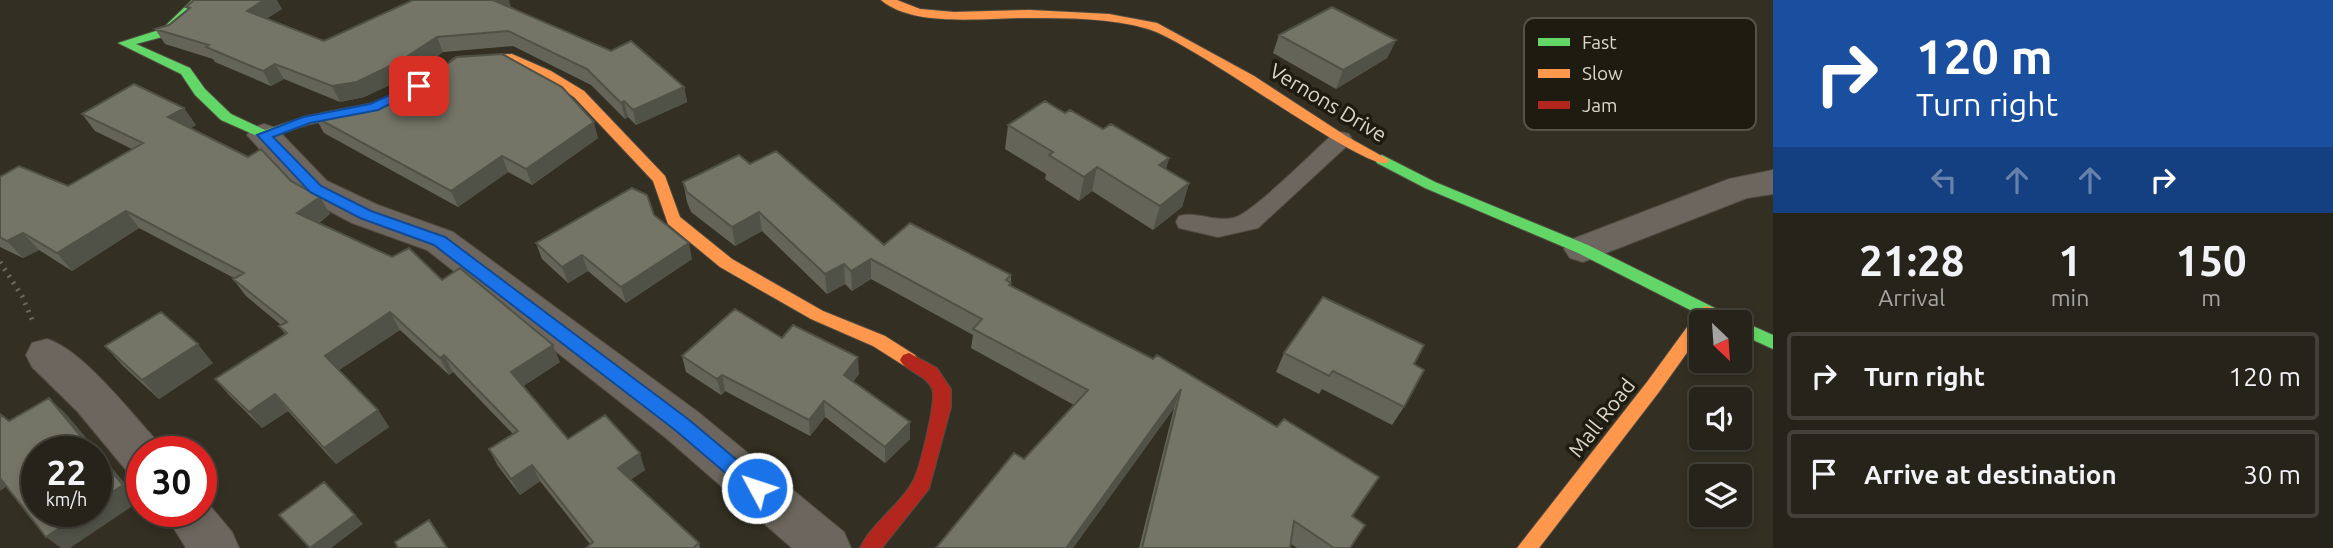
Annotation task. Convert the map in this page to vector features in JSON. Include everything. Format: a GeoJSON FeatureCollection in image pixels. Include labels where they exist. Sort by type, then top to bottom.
{"type":"FeatureCollection","features":[{"type":"Feature","properties":{"kind":"street"},"geometry":{"type":"LineString","coordinates":[[200,0],[166,32],[124,43],[187,71],[200,92],[226,117],[264,135],[315,189],[365,214],[440,241],[681,425],[827,548]]}},
{"type":"Feature","properties":{"kind":"street","name":"Vernons Drive"},"geometry":{"type":"LineString","coordinates":[[887,0],[918,12],[954,16],[1030,13],[1109,18],[1153,26],[1249,79],[1341,139],[1430,185],[1583,249],[1703,310]]}},
{"type":"Feature","properties":{"kind":"street"},"geometry":{"type":"LineString","coordinates":[[445,67],[454,61],[512,58],[547,74],[579,94],[660,179],[673,220],[726,263],[817,315],[879,341],[931,373],[943,389],[942,407],[922,483],[870,548]]}},
{"type":"Feature","properties":{"kind":"street"},"geometry":{"type":"LineString","coordinates":[[264,135],[307,120],[373,107],[385,102]]}},
{"type":"Feature","properties":{"kind":"street"},"geometry":{"type":"LineString","coordinates":[[1583,249],[1741,187],[1773,182]]}},
{"type":"Feature","properties":{"kind":"street"},"geometry":{"type":"LineString","coordinates":[[1752,332],[1773,342]]}},
{"type":"Feature","properties":{"kind":"street","name":"Mall Road"},"geometry":{"type":"LineString","coordinates":[[1527,548],[1689,337]]}},
{"type":"Feature","properties":{"kind":"street"},"geometry":{"type":"LineString","coordinates":[[47,355],[92,399],[126,438]]}},
{"type":"Feature","properties":{"kind":"street"},"geometry":{"type":"LineString","coordinates":[[199,527],[215,548]]}},
{"type":"Feature","properties":{"kind":"lane"},"geometry":{"type":"LineString","coordinates":[[1188,222],[1213,231],[1232,229],[1249,222],[1341,139]]}},
{"type":"Feature","properties":{"kind":"path"},"geometry":{"type":"LineString","coordinates":[[0,262],[22,296],[47,355]]}},
{"type":"Feature","properties":{"kind":"building"},"geometry":{"type":"Polygon","coordinates":[[[194,0],[264,0],[247,11],[324,41],[413,0],[493,0],[611,51],[631,41],[684,87],[633,110],[624,101],[621,103],[587,69],[508,31],[437,37],[400,61],[357,82],[332,86],[275,64],[263,71],[206,47],[209,45],[155,29],[169,25],[190,8],[186,7],[194,0]]]}},
{"type":"Feature","properties":{"kind":"building"},"geometry":{"type":"Polygon","coordinates":[[[1332,7],[1396,40],[1343,70],[1279,35],[1332,7]]]}},
{"type":"Feature","properties":{"kind":"building"},"geometry":{"type":"Polygon","coordinates":[[[502,54],[562,87],[594,122],[526,169],[502,156],[451,191],[315,117],[322,113],[378,102],[425,80],[457,57],[502,54]]]}},
{"type":"Feature","properties":{"kind":"building"},"geometry":{"type":"Polygon","coordinates":[[[134,84],[184,108],[168,117],[248,157],[261,149],[291,181],[320,197],[297,213],[392,257],[409,248],[442,280],[460,268],[553,345],[511,372],[568,439],[605,415],[640,453],[618,468],[699,543],[693,548],[586,548],[593,542],[532,465],[511,479],[489,449],[518,431],[444,355],[440,358],[390,312],[325,356],[378,410],[324,448],[275,394],[249,412],[215,379],[287,333],[279,326],[287,322],[233,279],[244,273],[126,211],[57,253],[23,233],[7,241],[0,237],[0,177],[19,166],[68,186],[143,143],[82,114],[134,84]]]}},
{"type":"Feature","properties":{"kind":"building"},"geometry":{"type":"Polygon","coordinates":[[[1045,101],[1065,113],[1070,110],[1103,129],[1111,124],[1169,158],[1159,165],[1189,183],[1160,206],[1097,167],[1084,177],[1049,155],[1053,152],[1008,125],[1045,101]]]}},
{"type":"Feature","properties":{"kind":"building"},"geometry":{"type":"Polygon","coordinates":[[[776,151],[884,245],[910,223],[1011,275],[1006,280],[1011,283],[1009,285],[1153,359],[1157,355],[1277,427],[1284,419],[1379,477],[1352,516],[1365,525],[1350,548],[1334,548],[1294,521],[1290,548],[1142,548],[1181,389],[1066,548],[936,548],[1014,453],[1024,459],[1088,390],[973,329],[982,319],[871,259],[851,271],[844,264],[825,274],[759,212],[732,227],[687,192],[683,182],[739,155],[750,164],[776,151]]]}},
{"type":"Feature","properties":{"kind":"building"},"geometry":{"type":"Polygon","coordinates":[[[632,188],[647,195],[654,215],[689,243],[621,287],[582,255],[562,267],[536,243],[632,188]]]}},
{"type":"Feature","properties":{"kind":"building"},"geometry":{"type":"Polygon","coordinates":[[[1323,297],[1424,345],[1414,364],[1424,370],[1404,407],[1333,371],[1329,376],[1284,353],[1323,297]]]}},
{"type":"Feature","properties":{"kind":"building"},"geometry":{"type":"Polygon","coordinates":[[[735,309],[782,338],[793,325],[858,357],[844,375],[910,422],[885,447],[824,401],[809,420],[722,375],[717,379],[682,356],[735,309]]]}},
{"type":"Feature","properties":{"kind":"building"},"geometry":{"type":"Polygon","coordinates":[[[161,312],[198,344],[142,380],[105,346],[161,312]]]}},
{"type":"Feature","properties":{"kind":"building"},"geometry":{"type":"Polygon","coordinates":[[[49,398],[81,436],[21,436],[21,505],[0,478],[0,414],[9,421],[49,398]]]}},
{"type":"Feature","properties":{"kind":"building"},"geometry":{"type":"Polygon","coordinates":[[[112,472],[123,485],[112,492],[112,472]]]}},
{"type":"Feature","properties":{"kind":"building"},"geometry":{"type":"Polygon","coordinates":[[[324,482],[355,515],[310,548],[279,515],[324,482]]]}},
{"type":"Feature","properties":{"kind":"building"},"geometry":{"type":"Polygon","coordinates":[[[429,520],[447,548],[398,548],[395,542],[429,520]]]}},
{"type":"Feature","properties":{"kind":"building"},"geometry":{"type":"Polygon","coordinates":[[[38,527],[61,527],[46,537],[38,527]]]}},
{"type":"Feature","properties":{"kind":"traffic: fast"},"geometry":{"type":"LineString","coordinates":[[199,0],[166,32],[124,43],[186,71],[200,92],[226,117],[264,135],[307,120],[367,109]]}},
{"type":"Feature","properties":{"kind":"traffic: fast"},"geometry":{"type":"LineString","coordinates":[[1382,160],[1430,185],[1583,249],[1705,310]]}},
{"type":"Feature","properties":{"kind":"traffic: fast"},"geometry":{"type":"LineString","coordinates":[[1752,332],[1773,342]]}},
{"type":"Feature","properties":{"kind":"traffic: slow"},"geometry":{"type":"LineString","coordinates":[[887,0],[918,12],[954,16],[1030,14],[1109,18],[1153,26],[1249,79],[1341,139],[1382,160]]}},
{"type":"Feature","properties":{"kind":"traffic: slow"},"geometry":{"type":"LineString","coordinates":[[456,61],[512,58],[547,74],[579,94],[660,179],[673,220],[726,263],[817,315],[879,341],[909,360]]}},
{"type":"Feature","properties":{"kind":"traffic: slow"},"geometry":{"type":"LineString","coordinates":[[1527,548],[1689,337]]}},
{"type":"Feature","properties":{"kind":"traffic: jam"},"geometry":{"type":"LineString","coordinates":[[870,548],[922,483],[942,407],[942,389],[931,373],[909,360]]}},
{"type":"Feature","properties":{"kind":"route"},"geometry":{"type":"LineString","coordinates":[[419,86],[373,107],[307,120],[264,135],[315,189],[365,214],[440,241],[505,294],[681,425],[757,488]]}}]}
